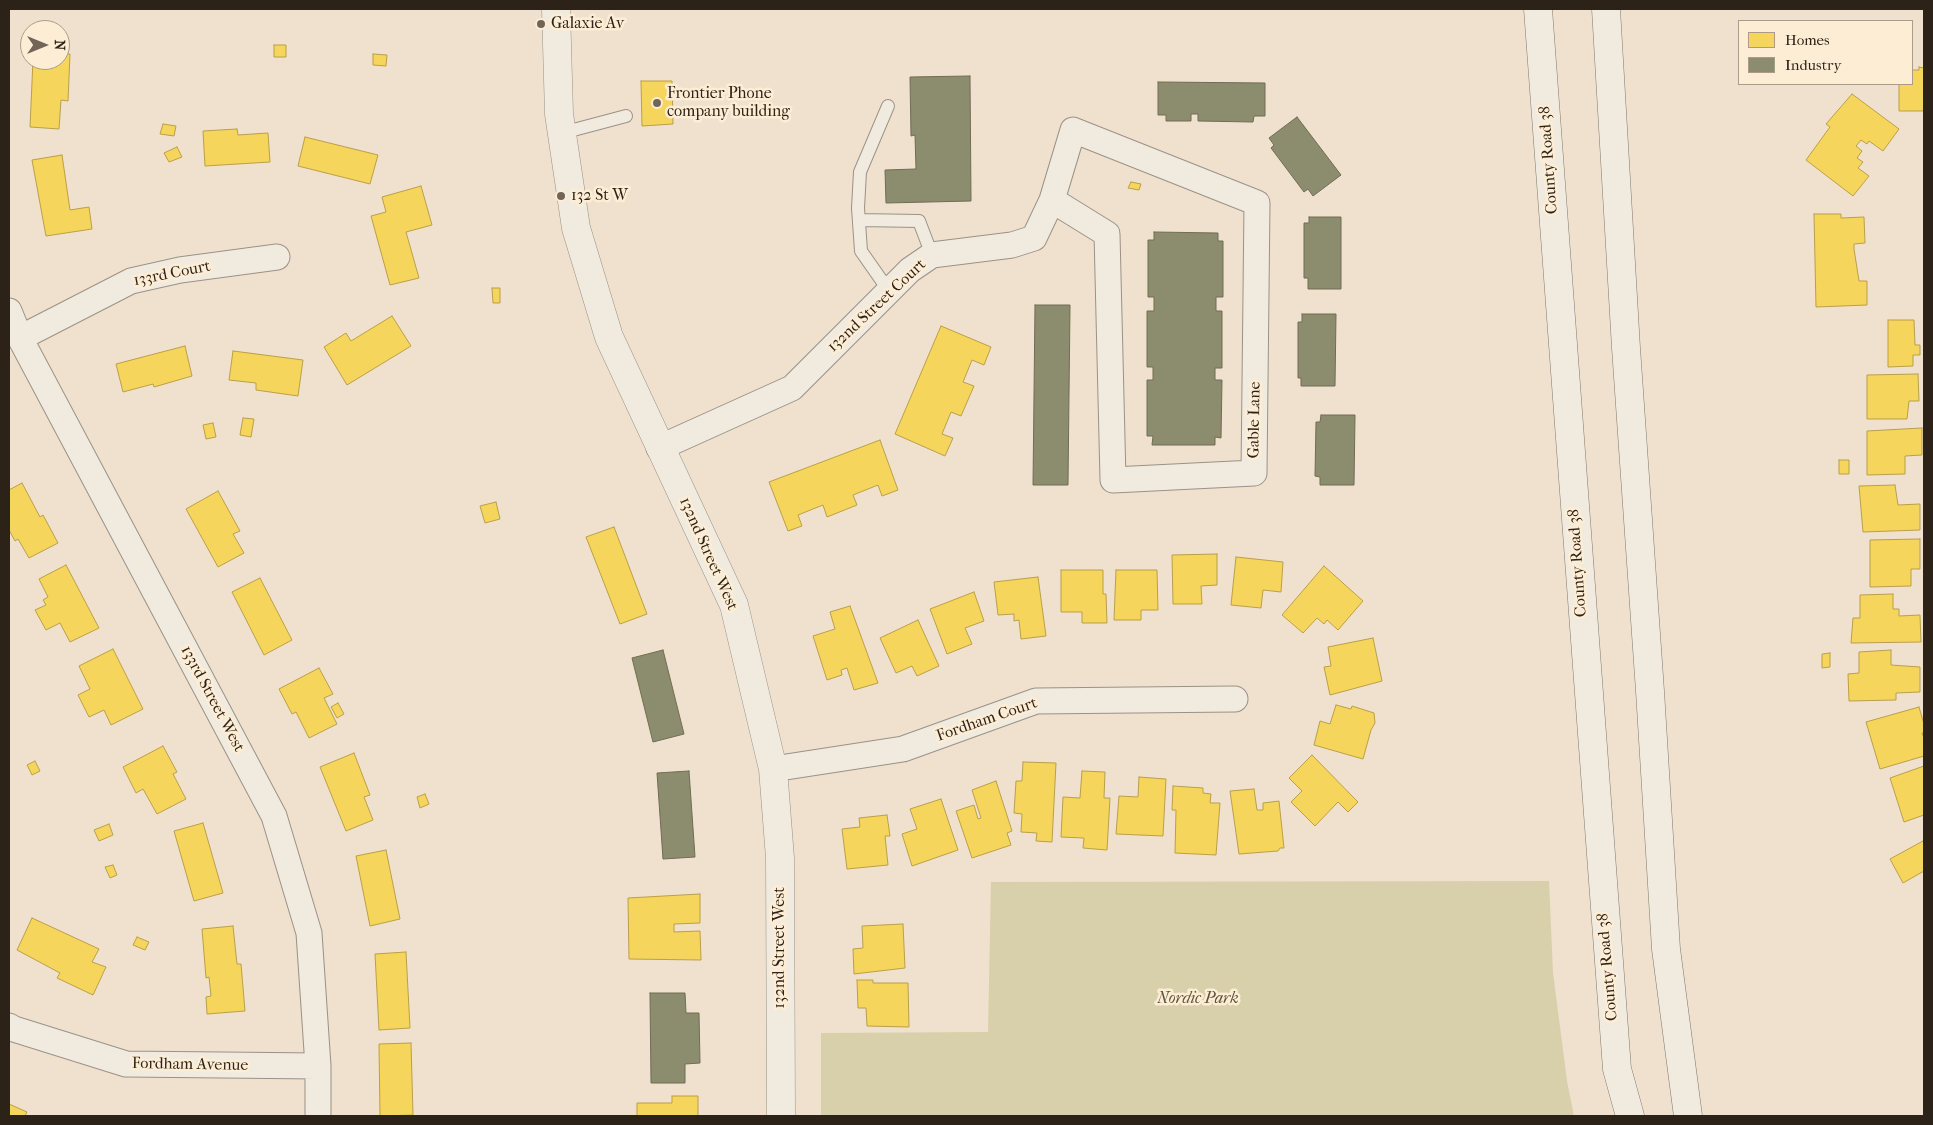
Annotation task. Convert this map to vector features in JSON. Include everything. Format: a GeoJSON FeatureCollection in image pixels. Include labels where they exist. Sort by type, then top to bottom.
{"type":"FeatureCollection","features":[{"type":"Feature","properties":{"kind":"main road","name":"132nd Street West"},"geometry":{"type":"LineString","coordinates":[[556,9],[560,114],[576,228],[609,338],[734,605],[773,769],[780,858],[781,1116]]}},
{"type":"Feature","properties":{"kind":"main road","name":"County Road 38"},"geometry":{"type":"LineString","coordinates":[[1538,9],[1617,1069],[1630,1116]]}},
{"type":"Feature","properties":{"kind":"main road"},"geometry":{"type":"LineString","coordinates":[[1606,9],[1626,358],[1666,949],[1688,1116]]}},
{"type":"Feature","properties":{"kind":"street","name":"132nd Street Court"},"geometry":{"type":"LineString","coordinates":[[660,448],[792,388],[910,270],[932,255],[1012,245],[1034,238],[1052,200],[1074,130]]}},
{"type":"Feature","properties":{"kind":"street","name":"Gable Lane"},"geometry":{"type":"LineString","coordinates":[[1052,200],[1107,234],[1113,480],[1254,473],[1257,203],[1074,130]]}},
{"type":"Feature","properties":{"kind":"street","name":"133rd Court"},"geometry":{"type":"LineString","coordinates":[[20,338],[131,280],[180,270],[277,257]]}},
{"type":"Feature","properties":{"kind":"street","name":"133rd Street West"},"geometry":{"type":"LineString","coordinates":[[9,311],[20,338],[274,816],[308,933],[318,1066],[318,1116]]}},
{"type":"Feature","properties":{"kind":"street","name":"Fordham Court"},"geometry":{"type":"LineString","coordinates":[[773,769],[903,750],[1036,700],[1235,699]]}},
{"type":"Feature","properties":{"kind":"street","name":"Fordham Avenue"},"geometry":{"type":"LineString","coordinates":[[9,1026],[126,1064],[318,1066]]}},
{"type":"Feature","properties":{"kind":"lane"},"geometry":{"type":"LineString","coordinates":[[888,106],[860,172],[859,220],[861,251],[889,291]]}},
{"type":"Feature","properties":{"kind":"lane"},"geometry":{"type":"LineString","coordinates":[[562,133],[626,116]]}},
{"type":"Feature","properties":{"kind":"lane"},"geometry":{"type":"LineString","coordinates":[[859,220],[919,221],[932,255]]}},
{"type":"Feature","properties":{"kind":"green space","name":"Nordic Park"},"geometry":{"type":"Polygon","coordinates":[[[1549,881],[1553,973],[1567,1081],[1574,1116],[821,1116],[821,1033],[988,1032],[991,882],[1549,881]]]}},
{"type":"Feature","properties":{"kind":"building: Homes"},"geometry":{"type":"Polygon","coordinates":[[[274,45],[286,45],[286,57],[274,57],[274,45]]]}},
{"type":"Feature","properties":{"kind":"building: Homes"},"geometry":{"type":"Polygon","coordinates":[[[373,54],[387,55],[386,66],[373,65],[373,54]]]}},
{"type":"Feature","properties":{"kind":"building: Homes"},"geometry":{"type":"Polygon","coordinates":[[[1919,67],[1924,68],[1924,111],[1899,111],[1899,85],[1913,85],[1913,70],[1919,70],[1919,67]]]}},
{"type":"Feature","properties":{"kind":"building: Homes"},"geometry":{"type":"Polygon","coordinates":[[[33,70],[69,70],[68,101],[61,100],[59,129],[30,127],[33,70]]]}},
{"type":"Feature","properties":{"kind":"building: Homes","name":"Frontier Phone company building"},"geometry":{"type":"Polygon","coordinates":[[[641,81],[672,81],[673,124],[642,126],[641,81]]]}},
{"type":"Feature","properties":{"kind":"building: Homes"},"geometry":{"type":"Polygon","coordinates":[[[1852,94],[1899,129],[1883,151],[1869,141],[1867,144],[1861,140],[1856,146],[1862,151],[1857,158],[1863,162],[1858,168],[1869,176],[1853,196],[1806,160],[1830,127],[1826,124],[1852,94]]]}},
{"type":"Feature","properties":{"kind":"building: Homes"},"geometry":{"type":"Polygon","coordinates":[[[163,124],[176,126],[174,136],[160,134],[163,124]]]}},
{"type":"Feature","properties":{"kind":"building: Homes"},"geometry":{"type":"Polygon","coordinates":[[[237,129],[238,135],[268,133],[270,162],[205,166],[203,131],[237,129]]]}},
{"type":"Feature","properties":{"kind":"building: Homes"},"geometry":{"type":"Polygon","coordinates":[[[305,137],[378,155],[370,184],[298,166],[305,137]]]}},
{"type":"Feature","properties":{"kind":"building: Homes"},"geometry":{"type":"Polygon","coordinates":[[[177,147],[182,157],[169,162],[164,153],[177,147]]]}},
{"type":"Feature","properties":{"kind":"building: Homes"},"geometry":{"type":"Polygon","coordinates":[[[62,155],[70,210],[89,207],[92,229],[46,236],[32,160],[62,155]]]}},
{"type":"Feature","properties":{"kind":"building: Homes"},"geometry":{"type":"Polygon","coordinates":[[[1131,182],[1141,184],[1139,190],[1128,188],[1131,182]]]}},
{"type":"Feature","properties":{"kind":"building: Homes"},"geometry":{"type":"Polygon","coordinates":[[[421,186],[432,225],[406,232],[419,278],[390,285],[371,216],[386,212],[382,197],[421,186]]]}},
{"type":"Feature","properties":{"kind":"building: Homes"},"geometry":{"type":"Polygon","coordinates":[[[1814,214],[1841,214],[1841,218],[1864,217],[1865,243],[1854,244],[1854,249],[1859,281],[1867,281],[1867,305],[1816,307],[1814,214]]]}},
{"type":"Feature","properties":{"kind":"building: Homes"},"geometry":{"type":"Polygon","coordinates":[[[492,288],[500,288],[500,303],[493,303],[492,288]]]}},
{"type":"Feature","properties":{"kind":"building: Homes"},"geometry":{"type":"Polygon","coordinates":[[[392,316],[411,346],[347,385],[324,347],[346,333],[351,341],[392,316]]]}},
{"type":"Feature","properties":{"kind":"building: Homes"},"geometry":{"type":"Polygon","coordinates":[[[1888,320],[1914,320],[1915,345],[1920,345],[1920,355],[1913,355],[1913,366],[1888,367],[1888,320]]]}},
{"type":"Feature","properties":{"kind":"building: Homes"},"geometry":{"type":"Polygon","coordinates":[[[941,326],[991,347],[984,365],[972,360],[963,382],[974,386],[961,416],[951,412],[942,434],[953,438],[945,456],[895,434],[941,326]]]}},
{"type":"Feature","properties":{"kind":"building: Homes"},"geometry":{"type":"Polygon","coordinates":[[[185,346],[192,376],[154,387],[153,384],[123,392],[116,364],[185,346]]]}},
{"type":"Feature","properties":{"kind":"building: Homes"},"geometry":{"type":"Polygon","coordinates":[[[233,351],[303,360],[298,396],[256,390],[256,383],[229,380],[233,351]]]}},
{"type":"Feature","properties":{"kind":"building: Homes"},"geometry":{"type":"Polygon","coordinates":[[[1918,374],[1919,401],[1909,401],[1907,419],[1867,419],[1867,375],[1918,374]]]}},
{"type":"Feature","properties":{"kind":"building: Homes"},"geometry":{"type":"Polygon","coordinates":[[[243,418],[254,419],[251,437],[240,435],[243,418]]]}},
{"type":"Feature","properties":{"kind":"building: Homes"},"geometry":{"type":"Polygon","coordinates":[[[213,423],[216,437],[206,439],[203,425],[213,423]]]}},
{"type":"Feature","properties":{"kind":"building: Homes"},"geometry":{"type":"Polygon","coordinates":[[[1922,428],[1922,455],[1905,456],[1905,474],[1867,475],[1867,431],[1922,428]]]}},
{"type":"Feature","properties":{"kind":"building: Homes"},"geometry":{"type":"Polygon","coordinates":[[[880,440],[898,490],[882,496],[878,485],[853,495],[857,505],[827,517],[823,505],[798,515],[802,526],[788,531],[769,482],[880,440]]]}},
{"type":"Feature","properties":{"kind":"building: Homes"},"geometry":{"type":"Polygon","coordinates":[[[1839,460],[1849,460],[1849,474],[1839,474],[1839,460]]]}},
{"type":"Feature","properties":{"kind":"building: Homes"},"geometry":{"type":"Polygon","coordinates":[[[22,483],[40,517],[43,515],[58,543],[29,558],[18,539],[15,541],[9,530],[9,490],[22,483]]]}},
{"type":"Feature","properties":{"kind":"building: Homes"},"geometry":{"type":"Polygon","coordinates":[[[1895,485],[1898,505],[1920,504],[1920,530],[1863,532],[1859,486],[1895,485]]]}},
{"type":"Feature","properties":{"kind":"building: Homes"},"geometry":{"type":"Polygon","coordinates":[[[218,491],[240,531],[233,534],[244,553],[218,567],[186,509],[218,491]]]}},
{"type":"Feature","properties":{"kind":"building: Homes"},"geometry":{"type":"Polygon","coordinates":[[[496,502],[500,519],[485,523],[480,506],[496,502]]]}},
{"type":"Feature","properties":{"kind":"building: Homes"},"geometry":{"type":"Polygon","coordinates":[[[614,527],[647,614],[620,624],[586,537],[614,527]]]}},
{"type":"Feature","properties":{"kind":"building: Homes"},"geometry":{"type":"Polygon","coordinates":[[[1920,539],[1920,569],[1911,569],[1911,586],[1870,587],[1870,540],[1920,539]]]}},
{"type":"Feature","properties":{"kind":"building: Homes"},"geometry":{"type":"Polygon","coordinates":[[[1217,554],[1217,585],[1201,586],[1202,604],[1173,604],[1172,555],[1217,554]]]}},
{"type":"Feature","properties":{"kind":"building: Homes"},"geometry":{"type":"Polygon","coordinates":[[[1236,557],[1283,562],[1281,592],[1263,590],[1261,608],[1231,605],[1236,557]]]}},
{"type":"Feature","properties":{"kind":"building: Homes"},"geometry":{"type":"Polygon","coordinates":[[[66,565],[99,628],[70,642],[60,623],[46,630],[35,610],[46,605],[43,600],[48,597],[39,579],[66,565]]]}},
{"type":"Feature","properties":{"kind":"building: Homes"},"geometry":{"type":"Polygon","coordinates":[[[1324,566],[1363,601],[1338,630],[1327,620],[1324,624],[1317,618],[1303,633],[1282,615],[1324,566]]]}},
{"type":"Feature","properties":{"kind":"building: Homes"},"geometry":{"type":"Polygon","coordinates":[[[1061,570],[1103,570],[1103,594],[1106,594],[1107,623],[1082,623],[1082,612],[1061,612],[1061,570]]]}},
{"type":"Feature","properties":{"kind":"building: Homes"},"geometry":{"type":"Polygon","coordinates":[[[1116,570],[1157,570],[1158,610],[1141,610],[1141,620],[1114,620],[1116,570]]]}},
{"type":"Feature","properties":{"kind":"building: Homes"},"geometry":{"type":"Polygon","coordinates":[[[1038,577],[1046,636],[1021,639],[1019,620],[1014,621],[1014,614],[998,615],[994,582],[1038,577]]]}},
{"type":"Feature","properties":{"kind":"building: Homes"},"geometry":{"type":"Polygon","coordinates":[[[260,578],[292,640],[264,655],[232,592],[260,578]]]}},
{"type":"Feature","properties":{"kind":"building: Homes"},"geometry":{"type":"Polygon","coordinates":[[[974,592],[984,621],[965,628],[972,644],[947,654],[930,609],[974,592]]]}},
{"type":"Feature","properties":{"kind":"building: Homes"},"geometry":{"type":"Polygon","coordinates":[[[1893,594],[1893,609],[1899,609],[1899,616],[1920,615],[1921,642],[1851,643],[1853,618],[1860,618],[1860,595],[1893,594]]]}},
{"type":"Feature","properties":{"kind":"building: Homes"},"geometry":{"type":"Polygon","coordinates":[[[850,606],[878,683],[854,690],[847,668],[841,670],[842,675],[827,680],[813,636],[835,629],[830,612],[850,606]]]}},
{"type":"Feature","properties":{"kind":"building: Homes"},"geometry":{"type":"Polygon","coordinates":[[[918,620],[939,666],[917,676],[912,666],[896,673],[880,638],[918,620]]]}},
{"type":"Feature","properties":{"kind":"building: Homes"},"geometry":{"type":"Polygon","coordinates":[[[1373,638],[1382,681],[1330,695],[1324,667],[1331,666],[1328,647],[1373,638]]]}},
{"type":"Feature","properties":{"kind":"building: Homes"},"geometry":{"type":"Polygon","coordinates":[[[113,649],[143,709],[111,725],[104,710],[89,717],[78,695],[90,689],[79,666],[113,649]]]}},
{"type":"Feature","properties":{"kind":"building: Homes"},"geometry":{"type":"Polygon","coordinates":[[[1891,650],[1891,665],[1920,667],[1920,692],[1896,693],[1896,700],[1849,701],[1848,674],[1859,673],[1859,652],[1891,650]]]}},
{"type":"Feature","properties":{"kind":"building: Homes"},"geometry":{"type":"Polygon","coordinates":[[[1830,653],[1830,667],[1822,668],[1822,654],[1830,653]]]}},
{"type":"Feature","properties":{"kind":"building: Homes"},"geometry":{"type":"Polygon","coordinates":[[[319,668],[333,694],[324,698],[337,724],[309,738],[296,712],[292,714],[279,689],[319,668]]]}},
{"type":"Feature","properties":{"kind":"building: Homes"},"geometry":{"type":"Polygon","coordinates":[[[338,703],[344,714],[337,718],[331,707],[338,703]]]}},
{"type":"Feature","properties":{"kind":"building: Homes"},"geometry":{"type":"Polygon","coordinates":[[[1336,705],[1351,709],[1352,706],[1374,713],[1375,723],[1371,730],[1363,759],[1314,745],[1320,721],[1330,724],[1336,705]]]}},
{"type":"Feature","properties":{"kind":"building: Homes"},"geometry":{"type":"Polygon","coordinates":[[[1919,707],[1924,724],[1924,733],[1922,733],[1924,738],[1924,756],[1880,769],[1866,722],[1919,707]]]}},
{"type":"Feature","properties":{"kind":"building: Homes"},"geometry":{"type":"Polygon","coordinates":[[[163,746],[177,772],[173,774],[186,799],[157,814],[143,789],[136,793],[123,767],[163,746]]]}},
{"type":"Feature","properties":{"kind":"building: Homes"},"geometry":{"type":"Polygon","coordinates":[[[354,753],[370,795],[364,797],[373,820],[346,831],[320,767],[354,753]]]}},
{"type":"Feature","properties":{"kind":"building: Homes"},"geometry":{"type":"Polygon","coordinates":[[[1312,755],[1358,802],[1348,812],[1338,802],[1315,826],[1291,802],[1302,791],[1289,778],[1312,755]]]}},
{"type":"Feature","properties":{"kind":"building: Homes"},"geometry":{"type":"Polygon","coordinates":[[[35,761],[40,771],[32,775],[27,765],[35,761]]]}},
{"type":"Feature","properties":{"kind":"building: Homes"},"geometry":{"type":"Polygon","coordinates":[[[1023,762],[1056,763],[1052,842],[1036,841],[1037,833],[1021,832],[1022,814],[1014,813],[1016,781],[1022,781],[1023,762]]]}},
{"type":"Feature","properties":{"kind":"building: Homes"},"geometry":{"type":"Polygon","coordinates":[[[1924,766],[1924,815],[1904,822],[1890,778],[1924,766]]]}},
{"type":"Feature","properties":{"kind":"building: Homes"},"geometry":{"type":"Polygon","coordinates":[[[1082,771],[1105,772],[1104,798],[1110,798],[1107,850],[1083,848],[1084,838],[1061,837],[1063,797],[1080,798],[1082,771]]]}},
{"type":"Feature","properties":{"kind":"building: Homes"},"geometry":{"type":"Polygon","coordinates":[[[1139,777],[1166,779],[1163,836],[1116,834],[1119,796],[1138,797],[1139,777]]]}},
{"type":"Feature","properties":{"kind":"building: Homes"},"geometry":{"type":"Polygon","coordinates":[[[996,781],[1012,831],[1007,833],[1011,845],[972,858],[956,811],[974,805],[978,819],[981,818],[972,790],[996,781]]]}},
{"type":"Feature","properties":{"kind":"building: Homes"},"geometry":{"type":"Polygon","coordinates":[[[1173,786],[1203,788],[1203,793],[1211,794],[1210,803],[1220,803],[1216,855],[1175,853],[1176,810],[1172,810],[1173,786]]]}},
{"type":"Feature","properties":{"kind":"building: Homes"},"geometry":{"type":"Polygon","coordinates":[[[1254,789],[1257,810],[1263,810],[1263,803],[1279,801],[1284,848],[1280,848],[1278,851],[1239,854],[1230,791],[1254,789]]]}},
{"type":"Feature","properties":{"kind":"building: Homes"},"geometry":{"type":"Polygon","coordinates":[[[425,794],[429,804],[420,808],[417,797],[425,794]]]}},
{"type":"Feature","properties":{"kind":"building: Homes"},"geometry":{"type":"Polygon","coordinates":[[[941,799],[958,850],[912,866],[902,834],[917,829],[910,809],[941,799]]]}},
{"type":"Feature","properties":{"kind":"building: Homes"},"geometry":{"type":"Polygon","coordinates":[[[887,815],[890,836],[885,836],[888,865],[847,869],[842,829],[860,827],[859,818],[887,815]]]}},
{"type":"Feature","properties":{"kind":"building: Homes"},"geometry":{"type":"Polygon","coordinates":[[[203,823],[223,893],[194,901],[174,831],[203,823]]]}},
{"type":"Feature","properties":{"kind":"building: Homes"},"geometry":{"type":"Polygon","coordinates":[[[109,824],[113,835],[99,841],[94,830],[109,824]]]}},
{"type":"Feature","properties":{"kind":"building: Homes"},"geometry":{"type":"Polygon","coordinates":[[[1923,841],[1924,871],[1903,883],[1890,859],[1923,841]]]}},
{"type":"Feature","properties":{"kind":"building: Homes"},"geometry":{"type":"Polygon","coordinates":[[[386,850],[400,919],[370,926],[356,856],[386,850]]]}},
{"type":"Feature","properties":{"kind":"building: Homes"},"geometry":{"type":"Polygon","coordinates":[[[113,865],[117,875],[110,878],[105,867],[113,865]]]}},
{"type":"Feature","properties":{"kind":"building: Homes"},"geometry":{"type":"Polygon","coordinates":[[[700,894],[700,923],[674,924],[674,932],[700,931],[701,960],[629,959],[628,898],[700,894]]]}},
{"type":"Feature","properties":{"kind":"building: Homes"},"geometry":{"type":"Polygon","coordinates":[[[32,918],[99,949],[92,962],[106,967],[93,995],[57,978],[60,973],[17,950],[32,918]]]}},
{"type":"Feature","properties":{"kind":"building: Homes"},"geometry":{"type":"Polygon","coordinates":[[[903,924],[905,968],[854,974],[853,949],[863,948],[862,926],[903,924]]]}},
{"type":"Feature","properties":{"kind":"building: Homes"},"geometry":{"type":"Polygon","coordinates":[[[233,926],[237,964],[241,964],[245,1011],[207,1014],[206,997],[211,996],[209,977],[206,978],[202,929],[233,926]]]}},
{"type":"Feature","properties":{"kind":"building: Homes"},"geometry":{"type":"Polygon","coordinates":[[[137,937],[149,942],[145,950],[133,945],[137,937]]]}},
{"type":"Feature","properties":{"kind":"building: Homes"},"geometry":{"type":"Polygon","coordinates":[[[406,952],[410,1028],[379,1030],[375,954],[406,952]]]}},
{"type":"Feature","properties":{"kind":"building: Homes"},"geometry":{"type":"Polygon","coordinates":[[[857,980],[873,980],[873,983],[908,983],[909,1027],[867,1026],[866,1008],[858,1008],[857,980]]]}},
{"type":"Feature","properties":{"kind":"building: Homes"},"geometry":{"type":"Polygon","coordinates":[[[411,1043],[413,1115],[380,1116],[379,1044],[411,1043]]]}},
{"type":"Feature","properties":{"kind":"building: Homes"},"geometry":{"type":"Polygon","coordinates":[[[672,1096],[698,1096],[698,1116],[637,1116],[637,1103],[672,1103],[672,1096]]]}},
{"type":"Feature","properties":{"kind":"building: Homes"},"geometry":{"type":"Polygon","coordinates":[[[9,1104],[27,1112],[25,1116],[9,1116],[9,1104]]]}},
{"type":"Feature","properties":{"kind":"building: Industry"},"geometry":{"type":"Polygon","coordinates":[[[970,76],[971,201],[886,203],[885,170],[916,169],[915,135],[911,136],[910,77],[970,76]]]}},
{"type":"Feature","properties":{"kind":"building: Industry"},"geometry":{"type":"Polygon","coordinates":[[[1158,82],[1265,83],[1265,116],[1254,116],[1253,122],[1198,121],[1198,114],[1191,114],[1191,121],[1166,121],[1166,115],[1158,115],[1158,82]]]}},
{"type":"Feature","properties":{"kind":"building: Industry"},"geometry":{"type":"Polygon","coordinates":[[[1297,117],[1341,175],[1313,196],[1308,189],[1304,192],[1271,148],[1274,145],[1269,138],[1297,117]]]}},
{"type":"Feature","properties":{"kind":"building: Industry"},"geometry":{"type":"Polygon","coordinates":[[[1309,217],[1341,217],[1341,289],[1308,289],[1308,278],[1304,278],[1304,223],[1309,223],[1309,217]]]}},
{"type":"Feature","properties":{"kind":"building: Industry"},"geometry":{"type":"Polygon","coordinates":[[[1154,232],[1218,233],[1218,241],[1223,241],[1223,297],[1216,297],[1216,311],[1222,311],[1222,368],[1215,368],[1215,380],[1222,380],[1221,438],[1215,437],[1215,445],[1152,445],[1153,436],[1147,436],[1147,380],[1153,380],[1153,367],[1147,367],[1147,311],[1154,311],[1154,297],[1148,297],[1148,240],[1154,240],[1154,232]]]}},
{"type":"Feature","properties":{"kind":"building: Industry"},"geometry":{"type":"Polygon","coordinates":[[[1035,305],[1070,305],[1068,485],[1033,485],[1035,305]]]}},
{"type":"Feature","properties":{"kind":"building: Industry"},"geometry":{"type":"Polygon","coordinates":[[[1302,314],[1336,314],[1335,386],[1301,386],[1301,378],[1298,378],[1298,322],[1302,322],[1302,314]]]}},
{"type":"Feature","properties":{"kind":"building: Industry"},"geometry":{"type":"Polygon","coordinates":[[[1321,415],[1355,415],[1354,485],[1320,485],[1320,477],[1315,476],[1316,422],[1320,422],[1321,415]]]}},
{"type":"Feature","properties":{"kind":"building: Industry"},"geometry":{"type":"Polygon","coordinates":[[[663,650],[684,734],[653,742],[632,658],[663,650]]]}},
{"type":"Feature","properties":{"kind":"building: Industry"},"geometry":{"type":"Polygon","coordinates":[[[689,771],[695,857],[663,859],[657,773],[689,771]]]}},
{"type":"Feature","properties":{"kind":"building: Industry"},"geometry":{"type":"Polygon","coordinates":[[[650,993],[685,993],[686,1013],[699,1013],[700,1063],[685,1064],[685,1083],[651,1083],[650,993]]]}},
{"type":"Feature","properties":{"kind":"place","name":"Galaxie Av"},"geometry":{"type":"Point","coordinates":[541,24]}},
{"type":"Feature","properties":{"kind":"place","name":"Frontier Phone company building"},"geometry":{"type":"Point","coordinates":[657,103]}},
{"type":"Feature","properties":{"kind":"place","name":"132 St W"},"geometry":{"type":"Point","coordinates":[561,196]}}]}
